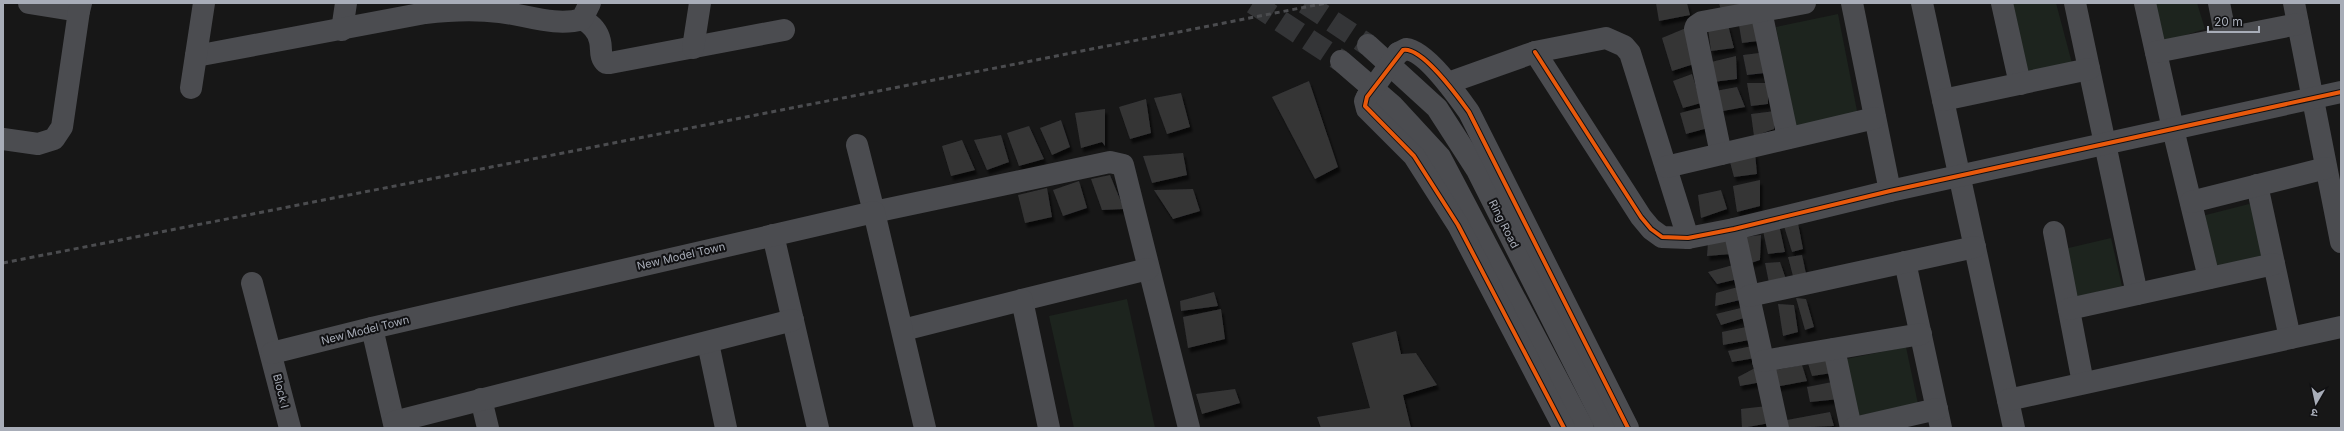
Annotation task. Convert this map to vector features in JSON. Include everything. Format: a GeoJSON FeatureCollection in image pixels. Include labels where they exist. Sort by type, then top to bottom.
{"type":"FeatureCollection","features":[{"type":"Feature","properties":{"kind":"street"},"geometry":{"type":"LineString","coordinates":[[3,139],[38,144],[54,139],[62,127],[80,7],[29,3]]}},
{"type":"Feature","properties":{"kind":"street"},"geometry":{"type":"LineString","coordinates":[[191,88],[204,3]]}},
{"type":"Feature","properties":{"kind":"street"},"geometry":{"type":"LineString","coordinates":[[342,30],[346,3]]}},
{"type":"Feature","properties":{"kind":"street"},"geometry":{"type":"LineString","coordinates":[[693,48],[700,3]]}},
{"type":"Feature","properties":{"kind":"street"},"geometry":{"type":"LineString","coordinates":[[1721,154],[1695,29],[1696,26],[1702,22],[1805,3]]}},
{"type":"Feature","properties":{"kind":"street"},"geometry":{"type":"LineString","coordinates":[[1852,3],[1890,191]]}},
{"type":"Feature","properties":{"kind":"street"},"geometry":{"type":"LineString","coordinates":[[1922,3],[2014,428]]}},
{"type":"Feature","properties":{"kind":"street"},"geometry":{"type":"LineString","coordinates":[[2002,3],[2020,84]]}},
{"type":"Feature","properties":{"kind":"street"},"geometry":{"type":"LineString","coordinates":[[2075,3],[2137,294]]}},
{"type":"Feature","properties":{"kind":"street"},"geometry":{"type":"LineString","coordinates":[[2145,3],[2173,129],[2209,278]]}},
{"type":"Feature","properties":{"kind":"street"},"geometry":{"type":"LineString","coordinates":[[2219,3],[2226,38]]}},
{"type":"Feature","properties":{"kind":"street"},"geometry":{"type":"LineString","coordinates":[[2294,3],[2326,168],[2336,191],[2341,242]]}},
{"type":"Feature","properties":{"kind":"street"},"geometry":{"type":"LineString","coordinates":[[196,56],[342,30],[425,13],[461,9],[500,12],[570,22],[586,11],[597,32],[600,41],[601,57],[606,63],[784,30]]}},
{"type":"Feature","properties":{"kind":"street"},"geometry":{"type":"LineString","coordinates":[[1761,11],[1788,138]]}},
{"type":"Feature","properties":{"kind":"street"},"geometry":{"type":"LineString","coordinates":[[2156,52],[2298,24]]}},
{"type":"Feature","properties":{"kind":"street"},"geometry":{"type":"LineString","coordinates":[[1448,83],[1535,52],[1606,38],[1624,46],[1630,54],[1688,238]]}},
{"type":"Feature","properties":{"kind":"street","name":"Ring Road"},"geometry":{"type":"LineString","coordinates":[[1368,45],[1437,108],[1477,170],[1607,428]]}},
{"type":"Feature","properties":{"kind":"street"},"geometry":{"type":"LineString","coordinates":[[1564,428],[1458,225],[1414,156],[1367,109],[1365,101],[1367,97],[1398,53],[1406,49],[1418,54],[1448,83],[1469,112],[1628,428]]}},
{"type":"Feature","properties":{"kind":"street"},"geometry":{"type":"LineString","coordinates":[[1535,52],[1642,217],[1652,229],[1662,237],[1688,238],[1734,229],[1890,191],[2341,92]]}},
{"type":"Feature","properties":{"kind":"street"},"geometry":{"type":"LineString","coordinates":[[1341,61],[1392,105],[1440,157],[1582,428]]}},
{"type":"Feature","properties":{"kind":"street"},"geometry":{"type":"LineString","coordinates":[[1943,100],[2089,69]]}},
{"type":"Feature","properties":{"kind":"street"},"geometry":{"type":"LineString","coordinates":[[1666,167],[1875,118]]}},
{"type":"Feature","properties":{"kind":"street"},"geometry":{"type":"LineString","coordinates":[[857,145],[903,330],[925,428]]}},
{"type":"Feature","properties":{"kind":"street","name":"New Model Town"},"geometry":{"type":"LineString","coordinates":[[272,353],[372,328],[874,212],[1115,162],[1123,165],[1125,169],[1148,269],[1189,428]]}},
{"type":"Feature","properties":{"kind":"street"},"geometry":{"type":"LineString","coordinates":[[2191,202],[2326,168]]}},
{"type":"Feature","properties":{"kind":"street"},"geometry":{"type":"LineString","coordinates":[[2257,185],[2290,338]]}},
{"type":"Feature","properties":{"kind":"street"},"geometry":{"type":"LineString","coordinates":[[1734,229],[1778,428]]}},
{"type":"Feature","properties":{"kind":"street"},"geometry":{"type":"LineString","coordinates":[[2054,232],[2083,384]]}},
{"type":"Feature","properties":{"kind":"street"},"geometry":{"type":"LineString","coordinates":[[773,235],[818,428]]}},
{"type":"Feature","properties":{"kind":"street"},"geometry":{"type":"LineString","coordinates":[[1749,296],[1975,247]]}},
{"type":"Feature","properties":{"kind":"street"},"geometry":{"type":"LineString","coordinates":[[1854,428],[1939,419],[1905,262]]}},
{"type":"Feature","properties":{"kind":"street"},"geometry":{"type":"LineString","coordinates":[[2069,309],[2274,264]]}},
{"type":"Feature","properties":{"kind":"street"},"geometry":{"type":"LineString","coordinates":[[903,330],[1148,269]]}},
{"type":"Feature","properties":{"kind":"street","name":"Block I"},"geometry":{"type":"LineString","coordinates":[[252,283],[272,353],[290,428]]}},
{"type":"Feature","properties":{"kind":"street"},"geometry":{"type":"LineString","coordinates":[[1022,300],[1049,428]]}},
{"type":"Feature","properties":{"kind":"street"},"geometry":{"type":"LineString","coordinates":[[372,328],[395,425],[481,399],[708,343],[793,320]]}},
{"type":"Feature","properties":{"kind":"street"},"geometry":{"type":"LineString","coordinates":[[2008,400],[2341,327]]}},
{"type":"Feature","properties":{"kind":"street"},"geometry":{"type":"LineString","coordinates":[[1763,361],[1921,334]]}},
{"type":"Feature","properties":{"kind":"street"},"geometry":{"type":"LineString","coordinates":[[708,343],[726,428]]}},
{"type":"Feature","properties":{"kind":"street"},"geometry":{"type":"LineString","coordinates":[[1834,349],[1851,428]]}},
{"type":"Feature","properties":{"kind":"street"},"geometry":{"type":"LineString","coordinates":[[481,399],[488,428]]}},
{"type":"Feature","properties":{"kind":"shaded area"},"geometry":{"type":"Polygon","coordinates":[[[2008,3],[2056,3],[2073,67],[2028,80],[2008,3]]]}},
{"type":"Feature","properties":{"kind":"shaded area"},"geometry":{"type":"Polygon","coordinates":[[[2151,3],[2197,3],[2205,29],[2163,42],[2151,3]]]}},
{"type":"Feature","properties":{"kind":"shaded area"},"geometry":{"type":"Polygon","coordinates":[[[1838,14],[1858,116],[1796,128],[1776,27],[1838,14]]]}},
{"type":"Feature","properties":{"kind":"shaded area"},"geometry":{"type":"Polygon","coordinates":[[[2253,203],[2267,255],[2217,269],[2202,216],[2253,203]]]}},
{"type":"Feature","properties":{"kind":"shaded area"},"geometry":{"type":"Polygon","coordinates":[[[2111,238],[2122,286],[2072,298],[2060,250],[2111,238]]]}},
{"type":"Feature","properties":{"kind":"shaded area"},"geometry":{"type":"Polygon","coordinates":[[[1127,299],[1155,428],[1074,428],[1049,316],[1127,299]]]}},
{"type":"Feature","properties":{"kind":"shaded area"},"geometry":{"type":"Polygon","coordinates":[[[1906,347],[1918,404],[1857,416],[1846,359],[1906,347]]]}},
{"type":"Feature","properties":{"kind":"building"},"geometry":{"type":"Polygon","coordinates":[[[1656,3],[1687,3],[1690,15],[1659,21],[1656,3]]]}},
{"type":"Feature","properties":{"kind":"building"},"geometry":{"type":"Polygon","coordinates":[[[1719,3],[1748,3],[1721,10],[1719,3]]]}},
{"type":"Feature","properties":{"kind":"building"},"geometry":{"type":"Polygon","coordinates":[[[1754,23],[1758,41],[1742,43],[1739,25],[1754,23]]]}},
{"type":"Feature","properties":{"kind":"building"},"geometry":{"type":"Polygon","coordinates":[[[1728,25],[1734,48],[1711,51],[1708,28],[1728,25]]]}},
{"type":"Feature","properties":{"kind":"building"},"geometry":{"type":"Polygon","coordinates":[[[1686,28],[1694,64],[1672,71],[1662,38],[1686,28]]]}},
{"type":"Feature","properties":{"kind":"building"},"geometry":{"type":"Polygon","coordinates":[[[1759,53],[1765,73],[1747,75],[1743,55],[1759,53]]]}},
{"type":"Feature","properties":{"kind":"building"},"geometry":{"type":"Polygon","coordinates":[[[1736,56],[1737,79],[1713,82],[1707,63],[1736,56]]]}},
{"type":"Feature","properties":{"kind":"building"},"geometry":{"type":"Polygon","coordinates":[[[1692,74],[1701,103],[1683,108],[1673,81],[1692,74]]]}},
{"type":"Feature","properties":{"kind":"building"},"geometry":{"type":"Polygon","coordinates":[[[1309,81],[1338,167],[1315,179],[1272,97],[1309,81]]]}},
{"type":"Feature","properties":{"kind":"building"},"geometry":{"type":"Polygon","coordinates":[[[1747,83],[1768,83],[1768,104],[1751,106],[1747,83]]]}},
{"type":"Feature","properties":{"kind":"building"},"geometry":{"type":"Polygon","coordinates":[[[1737,87],[1745,107],[1723,111],[1715,91],[1737,87]]]}},
{"type":"Feature","properties":{"kind":"building"},"geometry":{"type":"Polygon","coordinates":[[[1181,93],[1190,127],[1167,134],[1154,98],[1181,93]]]}},
{"type":"Feature","properties":{"kind":"building"},"geometry":{"type":"Polygon","coordinates":[[[1146,99],[1151,133],[1130,139],[1119,107],[1146,99]]]}},
{"type":"Feature","properties":{"kind":"building"},"geometry":{"type":"Polygon","coordinates":[[[1704,107],[1708,128],[1686,134],[1680,113],[1704,107]]]}},
{"type":"Feature","properties":{"kind":"building"},"geometry":{"type":"Polygon","coordinates":[[[1105,109],[1105,146],[1102,142],[1081,148],[1075,113],[1105,109]]]}},
{"type":"Feature","properties":{"kind":"building"},"geometry":{"type":"Polygon","coordinates":[[[1775,111],[1774,129],[1754,136],[1751,114],[1775,111]]]}},
{"type":"Feature","properties":{"kind":"building"},"geometry":{"type":"Polygon","coordinates":[[[1061,120],[1070,147],[1052,155],[1040,128],[1061,120]]]}},
{"type":"Feature","properties":{"kind":"building"},"geometry":{"type":"Polygon","coordinates":[[[1029,126],[1044,159],[1019,166],[1007,133],[1029,126]]]}},
{"type":"Feature","properties":{"kind":"building"},"geometry":{"type":"Polygon","coordinates":[[[1001,135],[1009,162],[987,170],[974,140],[1001,135]]]}},
{"type":"Feature","properties":{"kind":"building"},"geometry":{"type":"Polygon","coordinates":[[[962,140],[975,170],[951,176],[942,146],[962,140]]]}},
{"type":"Feature","properties":{"kind":"building"},"geometry":{"type":"Polygon","coordinates":[[[1183,153],[1187,175],[1152,183],[1143,156],[1183,153]]]}},
{"type":"Feature","properties":{"kind":"building"},"geometry":{"type":"Polygon","coordinates":[[[1755,153],[1757,174],[1734,177],[1730,162],[1755,153]]]}},
{"type":"Feature","properties":{"kind":"building"},"geometry":{"type":"Polygon","coordinates":[[[1110,175],[1124,209],[1102,210],[1091,179],[1110,175]]]}},
{"type":"Feature","properties":{"kind":"building"},"geometry":{"type":"Polygon","coordinates":[[[1760,180],[1760,206],[1737,212],[1733,186],[1760,180]]]}},
{"type":"Feature","properties":{"kind":"building"},"geometry":{"type":"Polygon","coordinates":[[[1079,181],[1087,208],[1063,216],[1053,190],[1079,181]]]}},
{"type":"Feature","properties":{"kind":"building"},"geometry":{"type":"Polygon","coordinates":[[[1047,188],[1052,217],[1025,223],[1018,195],[1047,188]]]}},
{"type":"Feature","properties":{"kind":"building"},"geometry":{"type":"Polygon","coordinates":[[[1193,189],[1200,211],[1173,219],[1154,190],[1193,189]]]}},
{"type":"Feature","properties":{"kind":"building"},"geometry":{"type":"Polygon","coordinates":[[[1721,190],[1727,209],[1701,218],[1698,195],[1721,190]]]}},
{"type":"Feature","properties":{"kind":"building"},"geometry":{"type":"Polygon","coordinates":[[[1798,223],[1803,249],[1792,252],[1784,226],[1798,223]]]}},
{"type":"Feature","properties":{"kind":"building"},"geometry":{"type":"Polygon","coordinates":[[[1779,225],[1785,252],[1768,254],[1763,231],[1779,225]]]}},
{"type":"Feature","properties":{"kind":"building"},"geometry":{"type":"Polygon","coordinates":[[[1761,235],[1760,260],[1751,263],[1745,237],[1761,235]]]}},
{"type":"Feature","properties":{"kind":"building"},"geometry":{"type":"Polygon","coordinates":[[[1725,239],[1731,254],[1707,256],[1708,243],[1725,239]]]}},
{"type":"Feature","properties":{"kind":"building"},"geometry":{"type":"Polygon","coordinates":[[[1802,255],[1807,278],[1794,280],[1788,257],[1802,255]]]}},
{"type":"Feature","properties":{"kind":"building"},"geometry":{"type":"Polygon","coordinates":[[[1780,262],[1787,282],[1769,283],[1765,263],[1780,262]]]}},
{"type":"Feature","properties":{"kind":"building"},"geometry":{"type":"Polygon","coordinates":[[[1733,265],[1738,279],[1717,284],[1708,272],[1733,265]]]}},
{"type":"Feature","properties":{"kind":"building"},"geometry":{"type":"Polygon","coordinates":[[[1738,287],[1740,300],[1715,306],[1716,293],[1738,287]]]}},
{"type":"Feature","properties":{"kind":"building"},"geometry":{"type":"Polygon","coordinates":[[[1214,292],[1218,306],[1181,311],[1180,301],[1214,292]]]}},
{"type":"Feature","properties":{"kind":"building"},"geometry":{"type":"Polygon","coordinates":[[[1796,298],[1806,299],[1814,327],[1805,330],[1796,298]]]}},
{"type":"Feature","properties":{"kind":"building"},"geometry":{"type":"Polygon","coordinates":[[[1778,304],[1794,305],[1798,332],[1783,336],[1778,304]]]}},
{"type":"Feature","properties":{"kind":"building"},"geometry":{"type":"Polygon","coordinates":[[[1745,307],[1744,318],[1721,325],[1716,314],[1745,307]]]}},
{"type":"Feature","properties":{"kind":"building"},"geometry":{"type":"Polygon","coordinates":[[[1221,309],[1225,339],[1188,348],[1183,317],[1221,309]]]}},
{"type":"Feature","properties":{"kind":"building"},"geometry":{"type":"Polygon","coordinates":[[[1746,327],[1749,340],[1723,345],[1722,332],[1746,327]]]}},
{"type":"Feature","properties":{"kind":"building"},"geometry":{"type":"Polygon","coordinates":[[[1396,331],[1401,354],[1416,353],[1437,385],[1403,395],[1411,428],[1321,428],[1317,417],[1370,408],[1352,343],[1396,331]]]}},
{"type":"Feature","properties":{"kind":"building"},"geometry":{"type":"Polygon","coordinates":[[[1752,346],[1755,358],[1732,362],[1728,351],[1752,346]]]}},
{"type":"Feature","properties":{"kind":"building"},"geometry":{"type":"Polygon","coordinates":[[[1827,358],[1832,373],[1812,376],[1807,360],[1827,358]]]}},
{"type":"Feature","properties":{"kind":"building"},"geometry":{"type":"Polygon","coordinates":[[[1802,365],[1807,381],[1775,387],[1776,370],[1802,365]]]}},
{"type":"Feature","properties":{"kind":"building"},"geometry":{"type":"Polygon","coordinates":[[[1757,367],[1762,382],[1740,386],[1738,377],[1757,367]]]}},
{"type":"Feature","properties":{"kind":"building"},"geometry":{"type":"Polygon","coordinates":[[[1832,382],[1839,399],[1810,402],[1807,387],[1832,382]]]}},
{"type":"Feature","properties":{"kind":"building"},"geometry":{"type":"Polygon","coordinates":[[[1235,389],[1240,403],[1202,414],[1196,394],[1235,389]]]}},
{"type":"Feature","properties":{"kind":"building"},"geometry":{"type":"Polygon","coordinates":[[[1767,406],[1770,423],[1742,428],[1741,409],[1767,406]]]}},
{"type":"Feature","properties":{"kind":"building"},"geometry":{"type":"Polygon","coordinates":[[[1830,412],[1834,426],[1787,428],[1787,420],[1830,412]]]}},
{"type":"Feature","properties":{"kind":"tunnel"},"geometry":{"type":"LineString","coordinates":[[1253,3],[1341,61]]}},
{"type":"Feature","properties":{"kind":"tunnel"},"geometry":{"type":"LineString","coordinates":[[1305,3],[1368,45]]}},
{"type":"Feature","properties":{"kind":"railway"},"geometry":{"type":"LineString","coordinates":[[3,263],[1326,3]]}},
{"type":"Feature","properties":{"kind":"cycle path"},"geometry":{"type":"LineString","coordinates":[[1564,428],[1458,225],[1414,156],[1365,106],[1367,97],[1403,50],[1411,51],[1420,56],[1429,64],[1439,74],[1469,112],[1628,428]]}},
{"type":"Feature","properties":{"kind":"cycle path"},"geometry":{"type":"LineString","coordinates":[[1535,52],[1641,217],[1651,229],[1662,237],[1688,238],[1734,229],[1890,191],[2341,92]]}}]}
